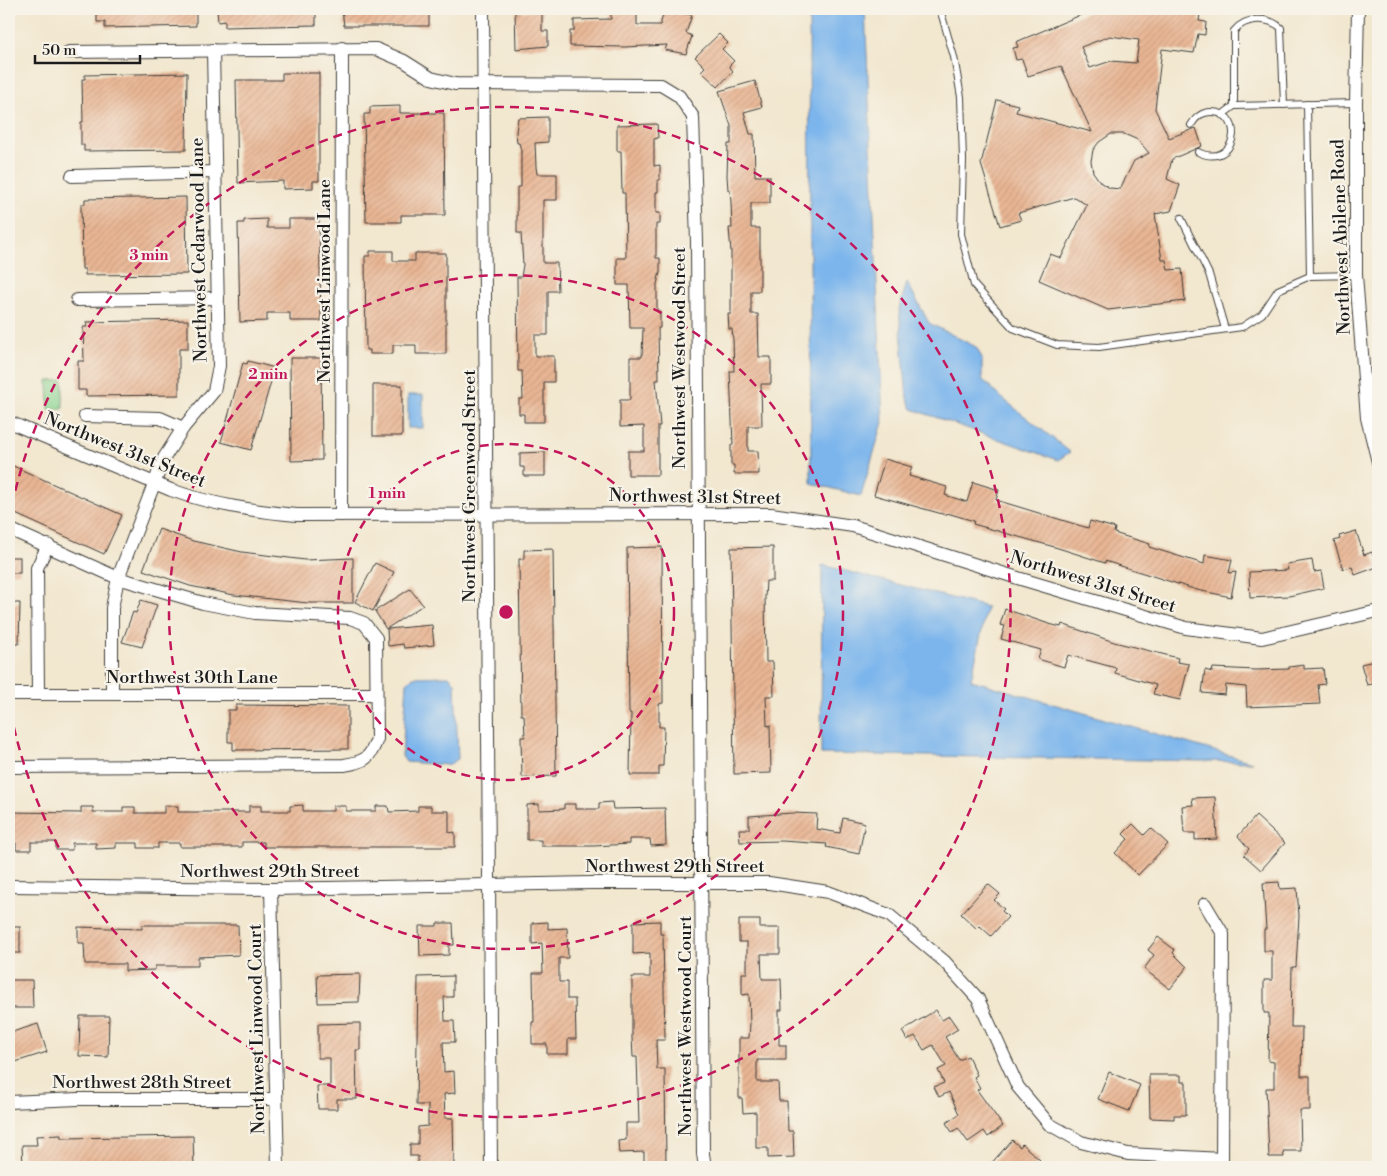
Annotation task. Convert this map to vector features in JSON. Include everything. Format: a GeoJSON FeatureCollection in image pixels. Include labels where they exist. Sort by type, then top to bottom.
{"type":"FeatureCollection","features":[{"type":"Feature","properties":{"kind":"street","name":"Northwest Greenwood Street"},"geometry":{"type":"LineString","coordinates":[[482,9],[491,963],[491,1167]]}},
{"type":"Feature","properties":{"kind":"street","name":"Northwest Abilene Road"},"geometry":{"type":"LineString","coordinates":[[1358,9],[1356,275],[1367,418],[1378,462]]}},
{"type":"Feature","properties":{"kind":"street","name":"Northwest Linwood Lane"},"geometry":{"type":"LineString","coordinates":[[341,515],[342,48]]}},
{"type":"Feature","properties":{"kind":"street","name":"Northwest Westwood Street"},"geometry":{"type":"LineString","coordinates":[[69,52],[376,49],[404,60],[432,78],[455,84],[661,85],[679,96],[692,117],[696,242],[701,883]]}},
{"type":"Feature","properties":{"kind":"street","name":"Northwest Cedarwood Lane"},"geometry":{"type":"LineString","coordinates":[[112,694],[112,608],[118,578],[164,458],[183,428],[214,391],[219,366],[213,50]]}},
{"type":"Feature","properties":{"kind":"street"},"geometry":{"type":"LineString","coordinates":[[72,176],[216,172]]}},
{"type":"Feature","properties":{"kind":"street"},"geometry":{"type":"LineString","coordinates":[[77,300],[218,298]]}},
{"type":"Feature","properties":{"kind":"street"},"geometry":{"type":"LineString","coordinates":[[85,416],[160,418],[183,428]]}},
{"type":"Feature","properties":{"kind":"street","name":"Northwest 31st Street"},"geometry":{"type":"LineString","coordinates":[[9,422],[195,499],[241,510],[298,515],[698,512],[771,514],[853,526],[1186,628],[1262,638],[1378,611]]}},
{"type":"Feature","properties":{"kind":"street"},"geometry":{"type":"LineString","coordinates":[[9,529],[118,578],[203,603],[255,613],[350,618],[364,623],[376,638],[377,739],[372,754],[359,763],[334,766],[9,767]]}},
{"type":"Feature","properties":{"kind":"street"},"geometry":{"type":"LineString","coordinates":[[38,694],[37,568],[48,545]]}},
{"type":"Feature","properties":{"kind":"street","name":"Northwest 30th Lane"},"geometry":{"type":"LineString","coordinates":[[9,694],[376,694]]}},
{"type":"Feature","properties":{"kind":"street","name":"Northwest Westwood Court"},"geometry":{"type":"LineString","coordinates":[[701,883],[703,1154],[705,1167]]}},
{"type":"Feature","properties":{"kind":"street","name":"Northwest 29th Street"},"geometry":{"type":"LineString","coordinates":[[9,886],[271,889],[769,883],[828,892],[889,915],[944,960],[978,999],[1018,1087],[1049,1124],[1080,1142],[1128,1154],[1222,1163]]}},
{"type":"Feature","properties":{"kind":"street","name":"Northwest Linwood Court"},"geometry":{"type":"LineString","coordinates":[[271,889],[278,1167]]}},
{"type":"Feature","properties":{"kind":"street"},"geometry":{"type":"LineString","coordinates":[[1204,904],[1223,934],[1222,1163]]}},
{"type":"Feature","properties":{"kind":"street","name":"Northwest 28th Street"},"geometry":{"type":"LineString","coordinates":[[9,1102],[78,1099],[276,1099]]}},
{"type":"Feature","properties":{"kind":"lane"},"geometry":{"type":"LineString","coordinates":[[940,9],[954,57],[961,96],[963,160],[960,234],[974,285],[1013,328],[1057,345],[1099,348],[1242,327],[1262,314],[1278,290],[1310,276],[1356,275]]}},
{"type":"Feature","properties":{"kind":"lane"},"geometry":{"type":"LineString","coordinates":[[1234,106],[1234,31],[1240,24],[1255,20],[1268,20],[1276,23],[1281,28],[1284,105]]}},
{"type":"Feature","properties":{"kind":"lane"},"geometry":{"type":"LineString","coordinates":[[1222,114],[1234,106],[1356,103]]}},
{"type":"Feature","properties":{"kind":"lane"},"geometry":{"type":"LineString","coordinates":[[1307,104],[1310,276]]}},
{"type":"Feature","properties":{"kind":"lane"},"geometry":{"type":"LineString","coordinates":[[1190,125],[1200,114],[1215,112],[1222,114],[1228,119],[1233,132],[1230,146],[1225,151],[1212,156],[1198,152]]}},
{"type":"Feature","properties":{"kind":"lane"},"geometry":{"type":"LineString","coordinates":[[1181,218],[1209,274],[1225,329]]}},
{"type":"Feature","properties":{"kind":"green space"},"geometry":{"type":"Polygon","coordinates":[[[63,380],[63,409],[49,410],[48,381],[63,380]]]}},
{"type":"Feature","properties":{"kind":"water"},"geometry":{"type":"Polygon","coordinates":[[[809,9],[865,9],[883,422],[861,496],[811,483],[809,9]]]}},
{"type":"Feature","properties":{"kind":"water"},"geometry":{"type":"Polygon","coordinates":[[[907,282],[929,323],[976,347],[982,358],[982,379],[1002,398],[1070,452],[1058,460],[912,409],[907,398],[899,309],[907,282]]]}},
{"type":"Feature","properties":{"kind":"water"},"geometry":{"type":"Polygon","coordinates":[[[408,395],[423,395],[423,428],[408,428],[408,395]]]}},
{"type":"Feature","properties":{"kind":"water"},"geometry":{"type":"Polygon","coordinates":[[[822,565],[987,607],[971,680],[1252,762],[821,754],[822,565]]]}},
{"type":"Feature","properties":{"kind":"water"},"geometry":{"type":"Polygon","coordinates":[[[449,676],[455,683],[458,759],[448,765],[406,762],[402,756],[407,683],[413,677],[449,676]]]}},
{"type":"Feature","properties":{"kind":"building"},"geometry":{"type":"Polygon","coordinates":[[[97,9],[196,9],[196,26],[105,28],[105,22],[97,22],[97,9]]]}},
{"type":"Feature","properties":{"kind":"building"},"geometry":{"type":"Polygon","coordinates":[[[217,9],[316,9],[316,25],[225,27],[225,21],[218,22],[217,9]]]}},
{"type":"Feature","properties":{"kind":"building"},"geometry":{"type":"Polygon","coordinates":[[[342,9],[429,9],[429,26],[344,26],[342,9]]]}},
{"type":"Feature","properties":{"kind":"building"},"geometry":{"type":"Polygon","coordinates":[[[665,9],[692,15],[686,33],[692,36],[686,54],[665,50],[667,45],[624,47],[570,46],[570,31],[574,31],[574,20],[611,19],[611,11],[637,11],[637,25],[660,25],[665,9]]]}},
{"type":"Feature","properties":{"kind":"building"},"geometry":{"type":"Polygon","coordinates":[[[1095,9],[1152,9],[1200,14],[1199,21],[1206,22],[1205,35],[1198,34],[1194,53],[1162,49],[1155,109],[1169,138],[1196,128],[1202,146],[1172,159],[1167,179],[1180,185],[1171,211],[1155,214],[1162,260],[1166,260],[1168,270],[1182,269],[1185,301],[1108,310],[1039,280],[1050,254],[1061,258],[1087,205],[1074,197],[1018,213],[1021,220],[1000,226],[981,164],[997,100],[1018,105],[1016,112],[1092,132],[1061,66],[1028,76],[1022,59],[1016,60],[1013,48],[1018,47],[1016,42],[1095,9]],[[1110,36],[1081,47],[1090,68],[1111,61],[1136,63],[1139,40],[1110,36]],[[1111,134],[1099,142],[1093,150],[1091,161],[1093,172],[1101,183],[1110,188],[1120,189],[1134,161],[1149,153],[1138,140],[1124,134],[1111,134]]]}},
{"type":"Feature","properties":{"kind":"building"},"geometry":{"type":"Polygon","coordinates":[[[515,11],[542,11],[542,31],[548,31],[548,46],[516,49],[515,11]]]}},
{"type":"Feature","properties":{"kind":"building"},"geometry":{"type":"Polygon","coordinates":[[[719,34],[728,43],[722,49],[734,61],[729,66],[733,71],[718,87],[701,71],[705,67],[695,57],[719,34]]]}},
{"type":"Feature","properties":{"kind":"building"},"geometry":{"type":"Polygon","coordinates":[[[187,73],[186,150],[84,151],[84,145],[81,145],[81,122],[83,122],[82,79],[85,79],[85,75],[187,73]]]}},
{"type":"Feature","properties":{"kind":"building"},"geometry":{"type":"Polygon","coordinates":[[[282,73],[319,73],[319,181],[313,181],[313,188],[283,189],[283,181],[238,183],[236,80],[282,80],[282,73]]]}},
{"type":"Feature","properties":{"kind":"building"},"geometry":{"type":"Polygon","coordinates":[[[755,81],[762,107],[744,112],[750,134],[754,134],[755,176],[770,176],[770,203],[751,203],[751,228],[760,228],[760,291],[751,291],[751,314],[758,314],[759,357],[771,357],[771,384],[761,384],[762,426],[748,426],[748,451],[758,451],[759,474],[734,474],[734,465],[731,465],[731,445],[733,445],[730,371],[734,371],[733,340],[732,329],[729,329],[728,314],[731,314],[729,228],[732,228],[730,190],[728,190],[727,176],[728,144],[731,144],[731,126],[719,91],[755,81]]]}},
{"type":"Feature","properties":{"kind":"building"},"geometry":{"type":"Polygon","coordinates":[[[400,106],[400,113],[444,113],[445,215],[401,215],[401,222],[366,222],[364,114],[370,114],[370,107],[400,106]]]}},
{"type":"Feature","properties":{"kind":"building"},"geometry":{"type":"Polygon","coordinates":[[[548,117],[548,142],[535,143],[536,167],[537,174],[557,174],[557,200],[543,200],[543,263],[557,263],[558,291],[548,291],[548,335],[535,335],[535,356],[554,356],[554,382],[544,382],[544,422],[524,422],[524,414],[519,414],[519,399],[523,399],[522,371],[518,371],[517,277],[521,277],[523,265],[521,233],[517,233],[517,187],[521,187],[521,150],[519,143],[517,143],[516,132],[518,118],[548,117]]]}},
{"type":"Feature","properties":{"kind":"building"},"geometry":{"type":"Polygon","coordinates":[[[657,124],[658,138],[654,139],[654,166],[660,165],[660,180],[658,180],[658,192],[656,192],[656,213],[660,213],[660,224],[656,224],[656,258],[660,258],[660,272],[657,284],[657,311],[660,311],[660,328],[658,328],[659,380],[656,380],[660,426],[658,426],[658,475],[628,475],[628,451],[644,451],[644,426],[620,427],[620,400],[630,400],[630,357],[642,357],[643,328],[630,328],[629,285],[617,285],[617,258],[626,258],[625,193],[622,193],[621,151],[617,151],[617,125],[657,124]]]}},
{"type":"Feature","properties":{"kind":"building"},"geometry":{"type":"Polygon","coordinates":[[[186,197],[187,274],[85,275],[85,269],[82,269],[81,204],[85,204],[85,199],[186,197]]]}},
{"type":"Feature","properties":{"kind":"building"},"geometry":{"type":"Polygon","coordinates":[[[267,219],[267,228],[289,228],[289,219],[319,219],[321,321],[290,321],[290,313],[267,313],[267,321],[240,322],[238,223],[244,223],[244,220],[267,219]]]}},
{"type":"Feature","properties":{"kind":"building"},"geometry":{"type":"Polygon","coordinates":[[[370,251],[393,251],[393,261],[415,261],[415,253],[446,253],[446,354],[416,354],[416,345],[393,345],[393,354],[370,354],[370,350],[366,350],[365,256],[370,256],[370,251]]]}},
{"type":"Feature","properties":{"kind":"building"},"geometry":{"type":"Polygon","coordinates":[[[188,320],[188,349],[179,349],[179,395],[86,396],[86,390],[78,390],[78,361],[84,361],[83,327],[87,327],[86,322],[188,320]]]}},
{"type":"Feature","properties":{"kind":"building"},"geometry":{"type":"Polygon","coordinates":[[[290,358],[321,358],[322,460],[291,461],[290,358]]]}},
{"type":"Feature","properties":{"kind":"building"},"geometry":{"type":"Polygon","coordinates":[[[248,361],[275,368],[251,450],[221,442],[243,363],[247,364],[248,361]]]}},
{"type":"Feature","properties":{"kind":"building"},"geometry":{"type":"Polygon","coordinates":[[[373,385],[402,385],[402,436],[373,436],[373,385]]]}},
{"type":"Feature","properties":{"kind":"building"},"geometry":{"type":"Polygon","coordinates":[[[545,452],[545,476],[524,476],[524,467],[520,467],[520,453],[545,452]]]}},
{"type":"Feature","properties":{"kind":"building"},"geometry":{"type":"Polygon","coordinates":[[[885,459],[912,467],[909,476],[947,487],[945,495],[967,502],[973,482],[999,490],[996,500],[1088,528],[1090,521],[1115,528],[1114,533],[1150,544],[1149,547],[1204,564],[1205,555],[1232,560],[1229,573],[1236,572],[1231,597],[1197,590],[1105,561],[1105,563],[973,524],[974,521],[947,513],[946,515],[874,495],[885,459]]]}},
{"type":"Feature","properties":{"kind":"building"},"geometry":{"type":"Polygon","coordinates":[[[11,465],[122,515],[104,554],[9,511],[9,472],[11,465]]]}},
{"type":"Feature","properties":{"kind":"building"},"geometry":{"type":"Polygon","coordinates":[[[159,529],[193,541],[242,552],[305,560],[353,558],[353,603],[308,603],[234,595],[190,586],[143,570],[159,529]]]}},
{"type":"Feature","properties":{"kind":"building"},"geometry":{"type":"Polygon","coordinates":[[[1356,531],[1364,555],[1372,552],[1377,567],[1355,575],[1352,567],[1343,569],[1334,541],[1340,539],[1339,536],[1356,531]]]}},
{"type":"Feature","properties":{"kind":"building"},"geometry":{"type":"Polygon","coordinates":[[[662,547],[663,703],[659,704],[659,727],[664,727],[663,766],[659,766],[659,775],[630,775],[631,713],[629,713],[627,548],[662,547]]]}},
{"type":"Feature","properties":{"kind":"building"},"geometry":{"type":"Polygon","coordinates":[[[773,547],[773,581],[766,581],[765,597],[766,662],[773,662],[774,696],[766,696],[767,726],[770,725],[771,773],[734,774],[731,548],[773,547]]]}},
{"type":"Feature","properties":{"kind":"building"},"geometry":{"type":"Polygon","coordinates":[[[553,549],[556,776],[522,777],[521,737],[525,737],[524,715],[521,715],[519,559],[524,559],[524,550],[553,549]]]}},
{"type":"Feature","properties":{"kind":"building"},"geometry":{"type":"Polygon","coordinates":[[[9,557],[20,557],[20,573],[9,573],[9,557]]]}},
{"type":"Feature","properties":{"kind":"building"},"geometry":{"type":"Polygon","coordinates":[[[1312,560],[1314,572],[1321,571],[1324,588],[1289,596],[1250,598],[1249,572],[1288,570],[1287,564],[1312,560]]]}},
{"type":"Feature","properties":{"kind":"building"},"geometry":{"type":"Polygon","coordinates":[[[375,563],[394,572],[373,611],[355,602],[375,563]]]}},
{"type":"Feature","properties":{"kind":"building"},"geometry":{"type":"Polygon","coordinates":[[[410,589],[423,605],[386,629],[375,611],[410,589]]]}},
{"type":"Feature","properties":{"kind":"building"},"geometry":{"type":"Polygon","coordinates":[[[141,600],[157,605],[142,647],[122,642],[133,612],[136,613],[141,600]]]}},
{"type":"Feature","properties":{"kind":"building"},"geometry":{"type":"Polygon","coordinates":[[[9,603],[20,603],[19,644],[9,644],[9,603]]]}},
{"type":"Feature","properties":{"kind":"building"},"geometry":{"type":"Polygon","coordinates":[[[1005,609],[1049,624],[1061,627],[1062,624],[1114,642],[1178,658],[1177,662],[1189,664],[1180,700],[1153,694],[1156,685],[1115,673],[1116,668],[1068,655],[1064,667],[1038,659],[1041,650],[1001,639],[1005,626],[1000,625],[1005,609]]]}},
{"type":"Feature","properties":{"kind":"building"},"geometry":{"type":"Polygon","coordinates":[[[432,625],[434,645],[404,648],[403,644],[388,646],[387,629],[432,625]]]}},
{"type":"Feature","properties":{"kind":"building"},"geometry":{"type":"Polygon","coordinates":[[[1378,660],[1378,683],[1367,685],[1361,664],[1378,660]]]}},
{"type":"Feature","properties":{"kind":"building"},"geometry":{"type":"Polygon","coordinates":[[[1304,665],[1304,669],[1323,668],[1325,684],[1318,685],[1320,704],[1247,707],[1246,687],[1226,685],[1225,695],[1202,693],[1205,670],[1212,672],[1213,668],[1289,669],[1289,667],[1304,665]]]}},
{"type":"Feature","properties":{"kind":"building"},"geometry":{"type":"Polygon","coordinates":[[[236,705],[348,706],[348,749],[233,750],[233,742],[228,742],[228,710],[236,710],[236,705]]]}},
{"type":"Feature","properties":{"kind":"building"},"geometry":{"type":"Polygon","coordinates":[[[1215,797],[1217,839],[1195,840],[1195,833],[1184,833],[1182,806],[1193,805],[1192,798],[1215,797]]]}},
{"type":"Feature","properties":{"kind":"building"},"geometry":{"type":"Polygon","coordinates":[[[612,802],[613,809],[665,808],[666,845],[651,846],[650,839],[629,839],[629,844],[541,846],[541,840],[527,840],[527,805],[539,804],[539,810],[564,809],[564,804],[575,804],[575,809],[599,809],[599,803],[612,802]]]}},
{"type":"Feature","properties":{"kind":"building"},"geometry":{"type":"Polygon","coordinates":[[[303,805],[303,811],[333,811],[333,806],[346,806],[346,811],[376,811],[376,806],[388,806],[389,812],[418,811],[418,806],[431,806],[431,811],[449,811],[449,833],[455,832],[455,847],[264,847],[264,842],[242,842],[242,847],[180,847],[180,843],[158,843],[158,848],[138,848],[138,843],[116,843],[116,848],[96,849],[96,843],[72,843],[72,850],[56,850],[56,842],[31,842],[31,850],[16,850],[16,843],[9,843],[9,812],[81,813],[81,807],[93,807],[93,812],[123,812],[123,807],[135,807],[135,813],[164,813],[164,806],[178,806],[178,812],[249,812],[249,806],[261,806],[261,811],[290,811],[290,806],[303,805]]]}},
{"type":"Feature","properties":{"kind":"building"},"geometry":{"type":"Polygon","coordinates":[[[792,813],[817,814],[816,829],[840,833],[843,818],[865,823],[859,854],[826,847],[827,844],[782,841],[740,842],[739,829],[749,829],[749,816],[792,813]]]}},
{"type":"Feature","properties":{"kind":"building"},"geometry":{"type":"Polygon","coordinates":[[[1256,816],[1285,843],[1261,870],[1244,855],[1249,849],[1238,836],[1256,816]]]}},
{"type":"Feature","properties":{"kind":"building"},"geometry":{"type":"Polygon","coordinates":[[[1133,824],[1144,835],[1151,828],[1168,844],[1138,875],[1115,853],[1128,839],[1123,834],[1133,824]]]}},
{"type":"Feature","properties":{"kind":"building"},"geometry":{"type":"Polygon","coordinates":[[[1279,882],[1280,889],[1297,888],[1299,916],[1296,967],[1292,967],[1291,1027],[1302,1027],[1301,1076],[1310,1076],[1310,1110],[1300,1110],[1301,1151],[1283,1151],[1284,1157],[1269,1157],[1266,1088],[1274,1088],[1274,1062],[1268,1061],[1269,1013],[1264,1013],[1264,980],[1272,980],[1272,951],[1264,951],[1264,929],[1266,929],[1263,883],[1279,882]]]}},
{"type":"Feature","properties":{"kind":"building"},"geometry":{"type":"Polygon","coordinates":[[[988,884],[1000,894],[994,900],[1004,909],[1002,911],[1008,917],[991,936],[980,926],[977,929],[961,914],[988,884]]]}},
{"type":"Feature","properties":{"kind":"building"},"geometry":{"type":"Polygon","coordinates":[[[739,920],[760,920],[760,928],[780,928],[780,954],[761,954],[762,979],[781,979],[782,1010],[779,1010],[779,1045],[786,1045],[786,1060],[757,1060],[757,1082],[778,1082],[779,1101],[787,1101],[788,1131],[793,1131],[794,1157],[768,1158],[768,1148],[756,1148],[756,1112],[743,1113],[742,1098],[739,1098],[739,1038],[749,1038],[750,1024],[749,994],[742,995],[742,973],[747,973],[747,942],[739,942],[739,920]]]}},
{"type":"Feature","properties":{"kind":"building"},"geometry":{"type":"Polygon","coordinates":[[[660,921],[660,934],[663,934],[665,1040],[656,1040],[657,1069],[665,1069],[666,1167],[644,1167],[644,1152],[619,1153],[618,1141],[626,1140],[626,1123],[639,1123],[637,1057],[633,1057],[632,1038],[632,977],[650,977],[650,953],[633,954],[633,922],[660,921]]]}},
{"type":"Feature","properties":{"kind":"building"},"geometry":{"type":"Polygon","coordinates":[[[548,922],[548,929],[567,928],[568,958],[559,958],[559,982],[567,982],[567,999],[575,999],[576,1039],[568,1039],[568,1054],[547,1054],[547,1044],[532,1044],[532,1022],[534,1022],[533,973],[543,973],[542,943],[532,944],[532,923],[548,922]]]}},
{"type":"Feature","properties":{"kind":"building"},"geometry":{"type":"Polygon","coordinates":[[[437,923],[453,923],[454,945],[449,945],[449,955],[420,956],[419,926],[437,926],[437,923]]]}},
{"type":"Feature","properties":{"kind":"building"},"geometry":{"type":"Polygon","coordinates":[[[142,925],[238,925],[239,955],[198,957],[198,966],[155,966],[155,970],[125,971],[125,964],[85,964],[84,943],[78,943],[78,927],[142,929],[142,925]]]}},
{"type":"Feature","properties":{"kind":"building"},"geometry":{"type":"Polygon","coordinates":[[[9,927],[20,927],[20,953],[9,953],[9,927]]]}},
{"type":"Feature","properties":{"kind":"building"},"geometry":{"type":"Polygon","coordinates":[[[1158,937],[1175,950],[1173,953],[1187,967],[1170,989],[1144,969],[1154,955],[1148,950],[1158,937]]]}},
{"type":"Feature","properties":{"kind":"building"},"geometry":{"type":"Polygon","coordinates":[[[360,974],[359,1002],[318,1003],[317,975],[360,974]]]}},
{"type":"Feature","properties":{"kind":"building"},"geometry":{"type":"Polygon","coordinates":[[[453,976],[453,997],[444,997],[445,1021],[454,1021],[455,1042],[443,1042],[444,1072],[454,1071],[455,1093],[444,1094],[445,1118],[453,1118],[454,1167],[418,1167],[418,1156],[410,1156],[410,1144],[418,1144],[418,1127],[428,1126],[428,1105],[416,1105],[418,977],[453,976]]]}},
{"type":"Feature","properties":{"kind":"building"},"geometry":{"type":"Polygon","coordinates":[[[9,980],[32,980],[33,1008],[9,1008],[9,980]]]}},
{"type":"Feature","properties":{"kind":"building"},"geometry":{"type":"Polygon","coordinates":[[[936,1010],[942,1020],[949,1016],[958,1029],[945,1037],[959,1060],[968,1056],[977,1075],[974,1077],[980,1088],[977,1090],[1003,1126],[988,1137],[984,1131],[968,1142],[958,1128],[952,1132],[946,1123],[959,1114],[949,1092],[939,1097],[934,1087],[944,1083],[938,1070],[946,1066],[933,1045],[924,1050],[915,1036],[907,1040],[902,1031],[936,1010]]]}},
{"type":"Feature","properties":{"kind":"building"},"geometry":{"type":"Polygon","coordinates":[[[80,1016],[109,1016],[108,1057],[79,1056],[80,1016]]]}},
{"type":"Feature","properties":{"kind":"building"},"geometry":{"type":"Polygon","coordinates":[[[360,1023],[360,1050],[356,1050],[357,1099],[337,1099],[337,1109],[318,1109],[317,1086],[330,1086],[330,1058],[318,1058],[318,1024],[360,1023]]]}},
{"type":"Feature","properties":{"kind":"building"},"geometry":{"type":"Polygon","coordinates":[[[38,1024],[47,1052],[9,1064],[9,1033],[38,1024]]]}},
{"type":"Feature","properties":{"kind":"building"},"geometry":{"type":"Polygon","coordinates":[[[1109,1072],[1140,1085],[1129,1111],[1098,1099],[1109,1072]]]}},
{"type":"Feature","properties":{"kind":"building"},"geometry":{"type":"Polygon","coordinates":[[[1149,1075],[1181,1075],[1181,1082],[1186,1082],[1186,1115],[1174,1115],[1174,1119],[1150,1118],[1149,1075]]]}},
{"type":"Feature","properties":{"kind":"building"},"geometry":{"type":"Polygon","coordinates":[[[61,1135],[61,1138],[193,1136],[194,1167],[23,1167],[22,1145],[37,1145],[36,1136],[61,1135]]]}},
{"type":"Feature","properties":{"kind":"building"},"geometry":{"type":"Polygon","coordinates":[[[1012,1140],[1020,1147],[1022,1144],[1040,1160],[1034,1167],[988,1167],[1012,1140]]]}}]}
